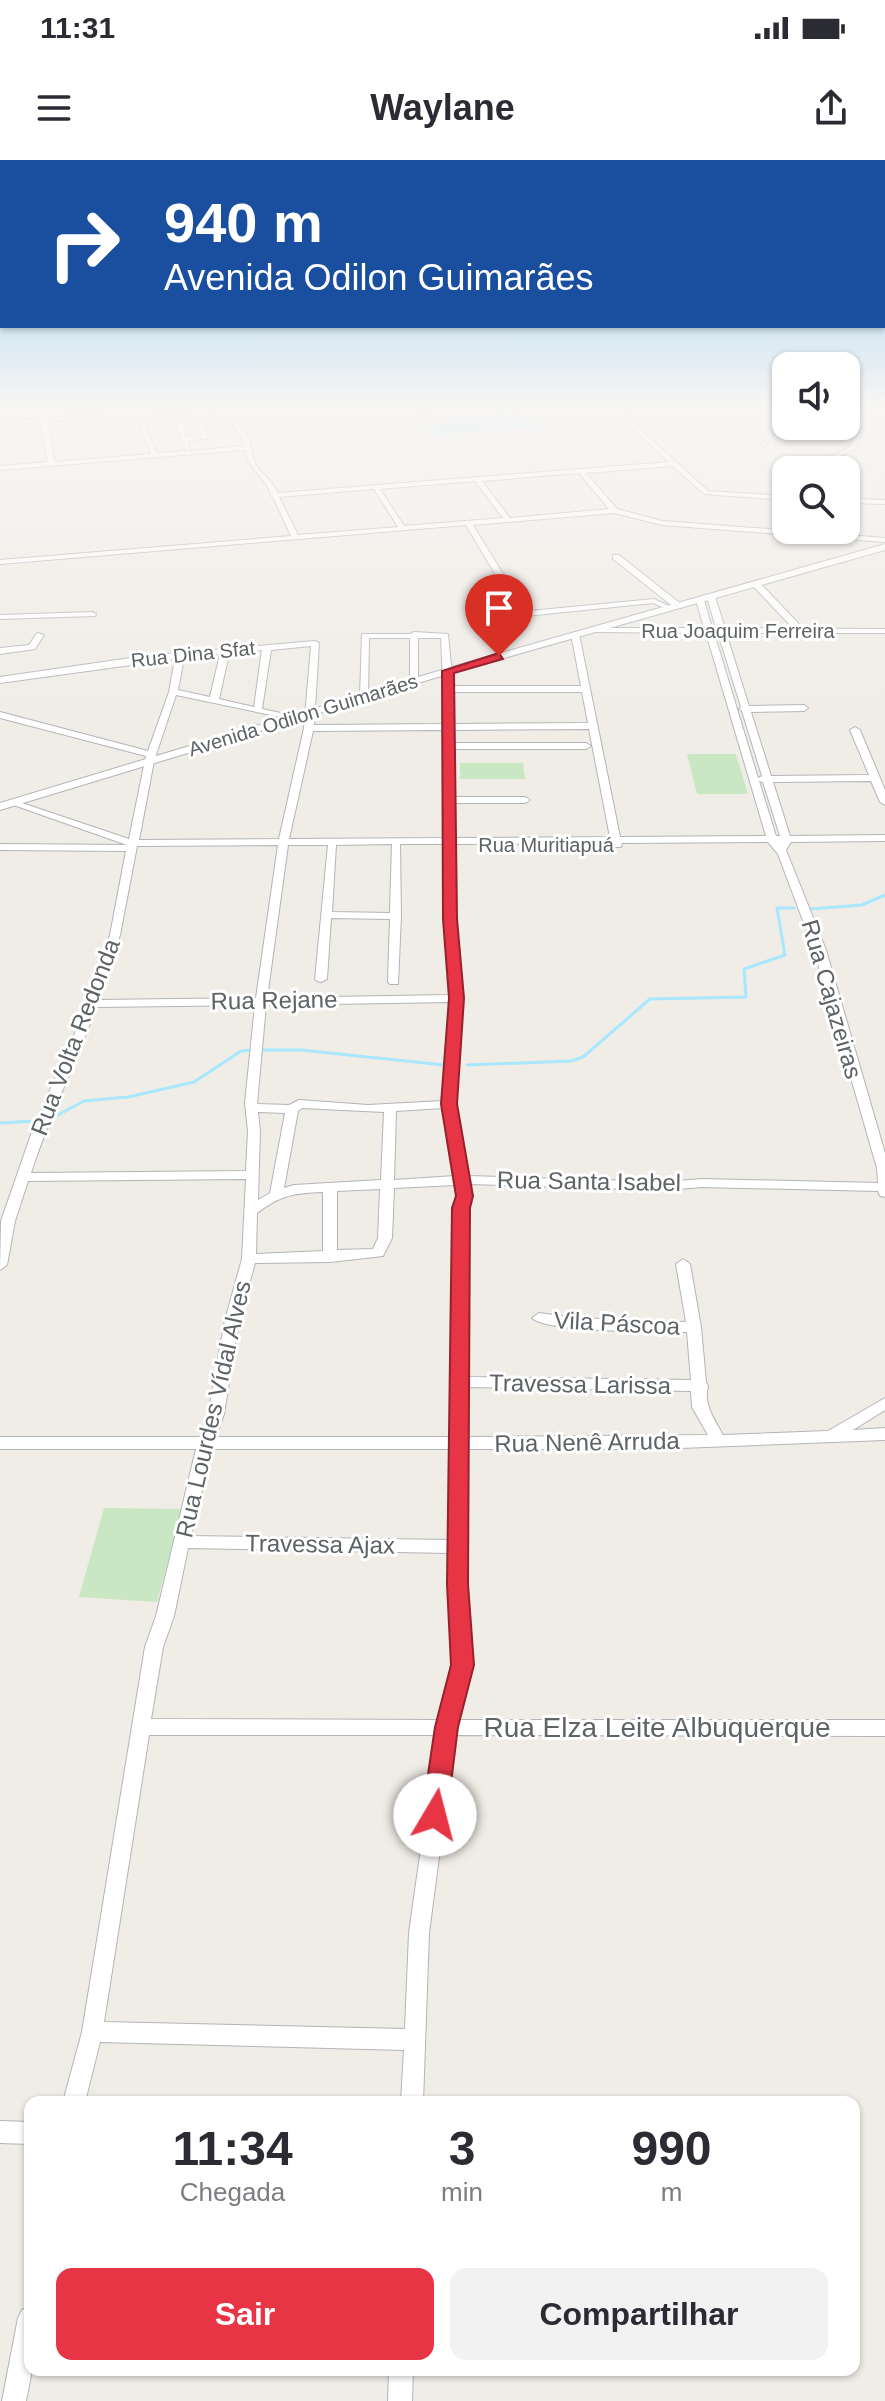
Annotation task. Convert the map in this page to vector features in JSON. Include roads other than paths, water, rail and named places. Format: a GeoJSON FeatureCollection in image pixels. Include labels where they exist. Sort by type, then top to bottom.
{"type":"FeatureCollection","features":[{"type":"Feature","properties":{"kind":"street"},"geometry":{"type":"LineString","coordinates":[[283,514],[295,537]]}},
{"type":"Feature","properties":{"kind":"street"},"geometry":{"type":"LineString","coordinates":[[393,514],[402,528]]}},
{"type":"Feature","properties":{"kind":"street"},"geometry":{"type":"LineString","coordinates":[[503,514],[507,519]]}},
{"type":"Feature","properties":{"kind":"street"},"geometry":{"type":"LineString","coordinates":[[0,562],[579,514]]}},
{"type":"Feature","properties":{"kind":"street"},"geometry":{"type":"LineString","coordinates":[[624,514],[662,523],[772,530]]}},
{"type":"Feature","properties":{"kind":"street"},"geometry":{"type":"LineString","coordinates":[[468,522],[499,574],[514,615],[654,601],[674,607]]}},
{"type":"Feature","properties":{"kind":"street"},"geometry":{"type":"LineString","coordinates":[[860,542],[885,546]]}},
{"type":"Feature","properties":{"kind":"street","name":"Avenida Odilon Guimarães"},"geometry":{"type":"LineString","coordinates":[[3,803],[885,546]]}},
{"type":"Feature","properties":{"kind":"street"},"geometry":{"type":"LineString","coordinates":[[616,557],[674,607]]}},
{"type":"Feature","properties":{"kind":"street"},"geometry":{"type":"LineString","coordinates":[[756,584],[795,625]]}},
{"type":"Feature","properties":{"kind":"street","name":"Rua Cajazeiras"},"geometry":{"type":"LineString","coordinates":[[706,598],[708,631],[753,780],[820,950],[883,1168],[884,1189]]}},
{"type":"Feature","properties":{"kind":"street","name":"Rua Cajazeiras"},"geometry":{"type":"LineString","coordinates":[[706,598],[720,631],[767,779],[780,844]]}},
{"type":"Feature","properties":{"kind":"street"},"geometry":{"type":"LineString","coordinates":[[0,617],[92,614]]}},
{"type":"Feature","properties":{"kind":"street","name":"Rua Joaquim Ferreira"},"geometry":{"type":"LineString","coordinates":[[590,630],[885,631]]}},
{"type":"Feature","properties":{"kind":"street"},"geometry":{"type":"LineString","coordinates":[[364,697],[364,638],[371,635],[437,633],[446,638],[450,726],[449,843],[457,998],[449,1104],[465,1196],[461,1208],[458,1547],[462,1665],[447,1727],[419,1933],[412,2096]]}},
{"type":"Feature","properties":{"kind":"street"},"geometry":{"type":"LineString","coordinates":[[414,634],[414,682]]}},
{"type":"Feature","properties":{"kind":"street"},"geometry":{"type":"LineString","coordinates":[[575,634],[616,843]]}},
{"type":"Feature","properties":{"kind":"street"},"geometry":{"type":"LineString","coordinates":[[0,651],[32,647],[40,635]]}},
{"type":"Feature","properties":{"kind":"street","name":"Rua Dina Sfat"},"geometry":{"type":"LineString","coordinates":[[0,680],[180,656],[315,643],[310,713]]}},
{"type":"Feature","properties":{"kind":"street"},"geometry":{"type":"LineString","coordinates":[[258,709],[267,646]]}},
{"type":"Feature","properties":{"kind":"street"},"geometry":{"type":"LineString","coordinates":[[214,700],[225,652]]}},
{"type":"Feature","properties":{"kind":"street","name":"Rua Volta Redonda"},"geometry":{"type":"LineString","coordinates":[[0,1265],[8,1221],[41,1123],[92,1004],[121,909],[130,845],[150,758],[173,692],[180,656]]}},
{"type":"Feature","properties":{"kind":"street"},"geometry":{"type":"LineString","coordinates":[[449,689],[587,689]]}},
{"type":"Feature","properties":{"kind":"street"},"geometry":{"type":"LineString","coordinates":[[173,692],[292,718]]}},
{"type":"Feature","properties":{"kind":"street"},"geometry":{"type":"LineString","coordinates":[[743,709],[804,708]]}},
{"type":"Feature","properties":{"kind":"street","name":"Rua Lourdes Vídal Alves"},"geometry":{"type":"LineString","coordinates":[[76,2096],[92,2032],[154,1647],[183,1542],[200,1461],[208,1443],[232,1320],[249,1259],[254,1108],[251,1103],[261,1000],[285,843],[310,713]]}},
{"type":"Feature","properties":{"kind":"street"},"geometry":{"type":"LineString","coordinates":[[0,715],[150,758]]}},
{"type":"Feature","properties":{"kind":"street"},"geometry":{"type":"LineString","coordinates":[[309,728],[595,726]]}},
{"type":"Feature","properties":{"kind":"street"},"geometry":{"type":"LineString","coordinates":[[855,730],[885,802]]}},
{"type":"Feature","properties":{"kind":"street"},"geometry":{"type":"LineString","coordinates":[[449,746],[586,746]]}},
{"type":"Feature","properties":{"kind":"street"},"geometry":{"type":"LineString","coordinates":[[753,780],[875,778]]}},
{"type":"Feature","properties":{"kind":"street"},"geometry":{"type":"LineString","coordinates":[[450,800],[525,800]]}},
{"type":"Feature","properties":{"kind":"street"},"geometry":{"type":"LineString","coordinates":[[3,803],[130,845]]}},
{"type":"Feature","properties":{"kind":"street","name":"Rua Muritiapuá"},"geometry":{"type":"LineString","coordinates":[[0,847],[160,843],[171,847],[285,843],[780,844],[885,841]]}},
{"type":"Feature","properties":{"kind":"street","name":"Rua Muritiapuá"},"geometry":{"type":"LineString","coordinates":[[285,843],[396,846],[449,843]]}},
{"type":"Feature","properties":{"kind":"street"},"geometry":{"type":"LineString","coordinates":[[321,979],[332,846]]}},
{"type":"Feature","properties":{"kind":"street"},"geometry":{"type":"LineString","coordinates":[[394,982],[396,846]]}},
{"type":"Feature","properties":{"kind":"street"},"geometry":{"type":"LineString","coordinates":[[327,915],[396,916]]}},
{"type":"Feature","properties":{"kind":"street","name":"Rua Rejane"},"geometry":{"type":"LineString","coordinates":[[92,1004],[457,998]]}},
{"type":"Feature","properties":{"kind":"street"},"geometry":{"type":"LineString","coordinates":[[254,1108],[292,1109],[299,1104],[390,1108],[449,1104]]}},
{"type":"Feature","properties":{"kind":"street"},"geometry":{"type":"LineString","coordinates":[[249,1259],[378,1253],[385,1238],[390,1108]]}},
{"type":"Feature","properties":{"kind":"street"},"geometry":{"type":"LineString","coordinates":[[276,1194],[292,1109]]}},
{"type":"Feature","properties":{"kind":"street"},"geometry":{"type":"LineString","coordinates":[[23,1177],[250,1175]]}},
{"type":"Feature","properties":{"kind":"street","name":"Rua Santa Isabel"},"geometry":{"type":"LineString","coordinates":[[252,1211],[276,1194],[460,1180],[884,1189]]}},
{"type":"Feature","properties":{"kind":"street"},"geometry":{"type":"LineString","coordinates":[[330,1188],[330,1257]]}},
{"type":"Feature","properties":{"kind":"street"},"geometry":{"type":"LineString","coordinates":[[683,1264],[694,1327],[701,1415],[718,1440]]}},
{"type":"Feature","properties":{"kind":"street","name":"Vila Páscoa"},"geometry":{"type":"LineString","coordinates":[[539,1318],[589,1324],[694,1327]]}},
{"type":"Feature","properties":{"kind":"street","name":"Travessa Larissa"},"geometry":{"type":"LineString","coordinates":[[460,1382],[701,1386]]}},
{"type":"Feature","properties":{"kind":"street"},"geometry":{"type":"LineString","coordinates":[[832,1435],[885,1403]]}},
{"type":"Feature","properties":{"kind":"street","name":"Rua Nenê Arruda"},"geometry":{"type":"LineString","coordinates":[[0,1443],[459,1443],[718,1440],[885,1434]]}},
{"type":"Feature","properties":{"kind":"street","name":"Travessa Ajax"},"geometry":{"type":"LineString","coordinates":[[183,1542],[458,1547]]}},
{"type":"Feature","properties":{"kind":"street","name":"Rua Elza Leite Albuquerque"},"geometry":{"type":"LineString","coordinates":[[141,1727],[885,1728]]}},
{"type":"Feature","properties":{"kind":"street"},"geometry":{"type":"LineString","coordinates":[[92,2032],[415,2040]]}},
{"type":"Feature","properties":{"kind":"street"},"geometry":{"type":"LineString","coordinates":[[0,2132],[24,2133]]}},
{"type":"Feature","properties":{"kind":"street"},"geometry":{"type":"LineString","coordinates":[[14,2401],[24,2349]]}},
{"type":"Feature","properties":{"kind":"street"},"geometry":{"type":"LineString","coordinates":[[400,2401],[401,2376]]}},
{"type":"Feature","properties":{"kind":"waterway"},"geometry":{"type":"LineString","coordinates":[[810,909],[862,905],[885,895]]}},
{"type":"Feature","properties":{"kind":"waterway"},"geometry":{"type":"LineString","coordinates":[[467,1065],[571,1061],[583,1057],[650,999],[746,997],[744,969],[785,955],[777,908],[794,908]]}},
{"type":"Feature","properties":{"kind":"waterway"},"geometry":{"type":"LineString","coordinates":[[54,1117],[84,1101],[128,1097],[194,1082],[241,1051],[253,1050]]}},
{"type":"Feature","properties":{"kind":"waterway"},"geometry":{"type":"LineString","coordinates":[[261,1050],[301,1050],[444,1065]]}},
{"type":"Feature","properties":{"kind":"waterway"},"geometry":{"type":"LineString","coordinates":[[0,1123],[35,1121]]}}]}
